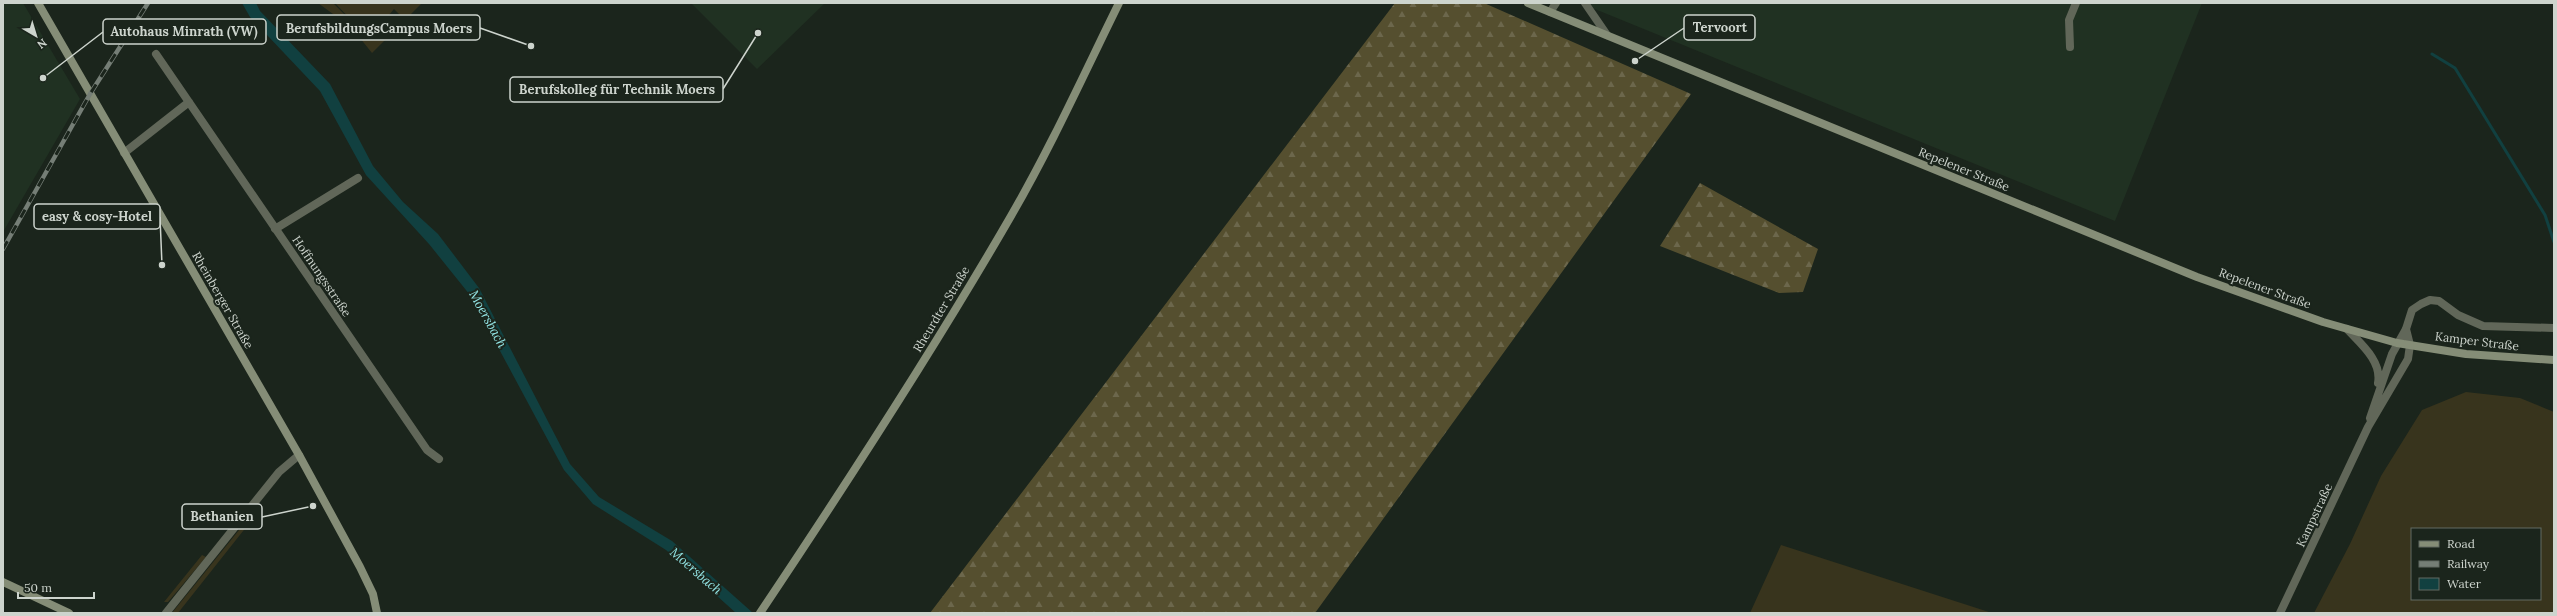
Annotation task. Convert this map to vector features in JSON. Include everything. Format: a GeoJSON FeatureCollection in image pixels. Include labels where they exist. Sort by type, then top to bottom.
{"type":"FeatureCollection","features":[{"type":"Feature","properties":{"kind":"main road","name":"Rheinberger Straße"},"geometry":{"type":"LineString","coordinates":[[38,3],[299,455],[360,567],[373,594],[377,613]]}},
{"type":"Feature","properties":{"kind":"main road","name":"Rheurdter Straße"},"geometry":{"type":"LineString","coordinates":[[760,613],[869,448],[1012,215],[1060,125],[1119,3]]}},
{"type":"Feature","properties":{"kind":"main road","name":"Repelener Straße"},"geometry":{"type":"LineString","coordinates":[[1533,4],[2197,277],[2347,329],[2397,343]]}},
{"type":"Feature","properties":{"kind":"main road","name":"Kamper Straße"},"geometry":{"type":"LineString","coordinates":[[2397,343],[2466,354],[2554,360]]}},
{"type":"Feature","properties":{"kind":"main road"},"geometry":{"type":"LineString","coordinates":[[3,582],[69,613]]}},
{"type":"Feature","properties":{"kind":"street"},"geometry":{"type":"LineString","coordinates":[[1550,12],[1556,3]]}},
{"type":"Feature","properties":{"kind":"street"},"geometry":{"type":"LineString","coordinates":[[1585,3],[1607,35]]}},
{"type":"Feature","properties":{"kind":"street"},"geometry":{"type":"LineString","coordinates":[[2070,47],[2069,20],[2076,3]]}},
{"type":"Feature","properties":{"kind":"street","name":"Hoffnungsstraße"},"geometry":{"type":"LineString","coordinates":[[156,54],[427,450],[439,459]]}},
{"type":"Feature","properties":{"kind":"street"},"geometry":{"type":"LineString","coordinates":[[124,153],[188,102]]}},
{"type":"Feature","properties":{"kind":"street"},"geometry":{"type":"LineString","coordinates":[[275,229],[358,178]]}},
{"type":"Feature","properties":{"kind":"street","name":"Kampstraße"},"geometry":{"type":"LineString","coordinates":[[2375,399],[2397,343],[2406,329],[2412,310],[2430,300],[2447,304],[2458,315],[2483,326],[2554,328]]}},
{"type":"Feature","properties":{"kind":"street","name":"Kampstraße"},"geometry":{"type":"LineString","coordinates":[[2347,329],[2368,351],[2380,375],[2368,426]]}},
{"type":"Feature","properties":{"kind":"street"},"geometry":{"type":"LineString","coordinates":[[2406,329],[2410,345]]}},
{"type":"Feature","properties":{"kind":"street","name":"Kampstraße"},"geometry":{"type":"LineString","coordinates":[[2280,613],[2368,426],[2398,379],[2408,359],[2410,345]]}},
{"type":"Feature","properties":{"kind":"street"},"geometry":{"type":"LineString","coordinates":[[166,613],[279,472],[299,455]]}},
{"type":"Feature","properties":{"kind":"shaded area"},"geometry":{"type":"Polygon","coordinates":[[[3,3],[23,3],[80,99],[3,232],[3,3]]]}},
{"type":"Feature","properties":{"kind":"shaded area"},"geometry":{"type":"Polygon","coordinates":[[[318,3],[333,3],[367,37],[335,3],[422,3],[405,20],[394,9],[389,15],[399,26],[372,53],[352,28],[318,3]]]}},
{"type":"Feature","properties":{"kind":"shaded area"},"geometry":{"type":"Polygon","coordinates":[[[691,3],[825,3],[757,69],[691,3]]]}},
{"type":"Feature","properties":{"kind":"shaded area"},"geometry":{"type":"Polygon","coordinates":[[[1580,3],[2202,3],[2115,221],[1580,3]]]}},
{"type":"Feature","properties":{"kind":"shaded area"},"geometry":{"type":"Polygon","coordinates":[[[2466,392],[2520,398],[2554,412],[2554,613],[2314,613],[2350,544],[2381,476],[2422,410],[2466,392]]]}},
{"type":"Feature","properties":{"kind":"shaded area"},"geometry":{"type":"Polygon","coordinates":[[[248,519],[251,521],[178,613],[172,613],[248,519]]]}},
{"type":"Feature","properties":{"kind":"shaded area"},"geometry":{"type":"Polygon","coordinates":[[[1781,545],[1992,613],[1750,613],[1781,545]]]}},
{"type":"Feature","properties":{"kind":"shaded area"},"geometry":{"type":"Polygon","coordinates":[[[202,555],[206,557],[168,602],[164,602],[202,555]]]}},
{"type":"Feature","properties":{"kind":"green space"},"geometry":{"type":"Polygon","coordinates":[[[1395,3],[1484,3],[1691,94],[1315,613],[930,613],[1395,3]]]}},
{"type":"Feature","properties":{"kind":"green space"},"geometry":{"type":"Polygon","coordinates":[[[1700,183],[1818,249],[1803,292],[1779,293],[1660,246],[1700,183]]]}},
{"type":"Feature","properties":{"kind":"water","name":"Moersbach"},"geometry":{"type":"Polygon","coordinates":[[[242,3],[256,3],[260,11],[330,84],[373,166],[403,202],[438,234],[479,288],[570,464],[599,497],[672,541],[753,613],[736,613],[666,550],[593,504],[564,470],[470,295],[429,244],[366,175],[320,91],[250,17],[242,3]]]}},
{"type":"Feature","properties":{"kind":"waterway"},"geometry":{"type":"LineString","coordinates":[[2432,54],[2455,68],[2545,215],[2554,242]]}},
{"type":"Feature","properties":{"kind":"railway"},"geometry":{"type":"LineString","coordinates":[[3,249],[90,94],[148,3]]}},
{"type":"Feature","properties":{"kind":"place","name":"Berufskolleg für Technik Moers"},"geometry":{"type":"Point","coordinates":[758,33]}},
{"type":"Feature","properties":{"kind":"place","name":"BerufsbildungsCampus Moers"},"geometry":{"type":"Point","coordinates":[531,46]}},
{"type":"Feature","properties":{"kind":"place","name":"Tervoort"},"geometry":{"type":"Point","coordinates":[1635,61]}},
{"type":"Feature","properties":{"kind":"place","name":"Autohaus Minrath (VW)"},"geometry":{"type":"Point","coordinates":[43,78]}},
{"type":"Feature","properties":{"kind":"place","name":"easy & cosy-Hotel"},"geometry":{"type":"Point","coordinates":[162,265]}},
{"type":"Feature","properties":{"kind":"place","name":"Bethanien"},"geometry":{"type":"Point","coordinates":[313,506]}}]}
